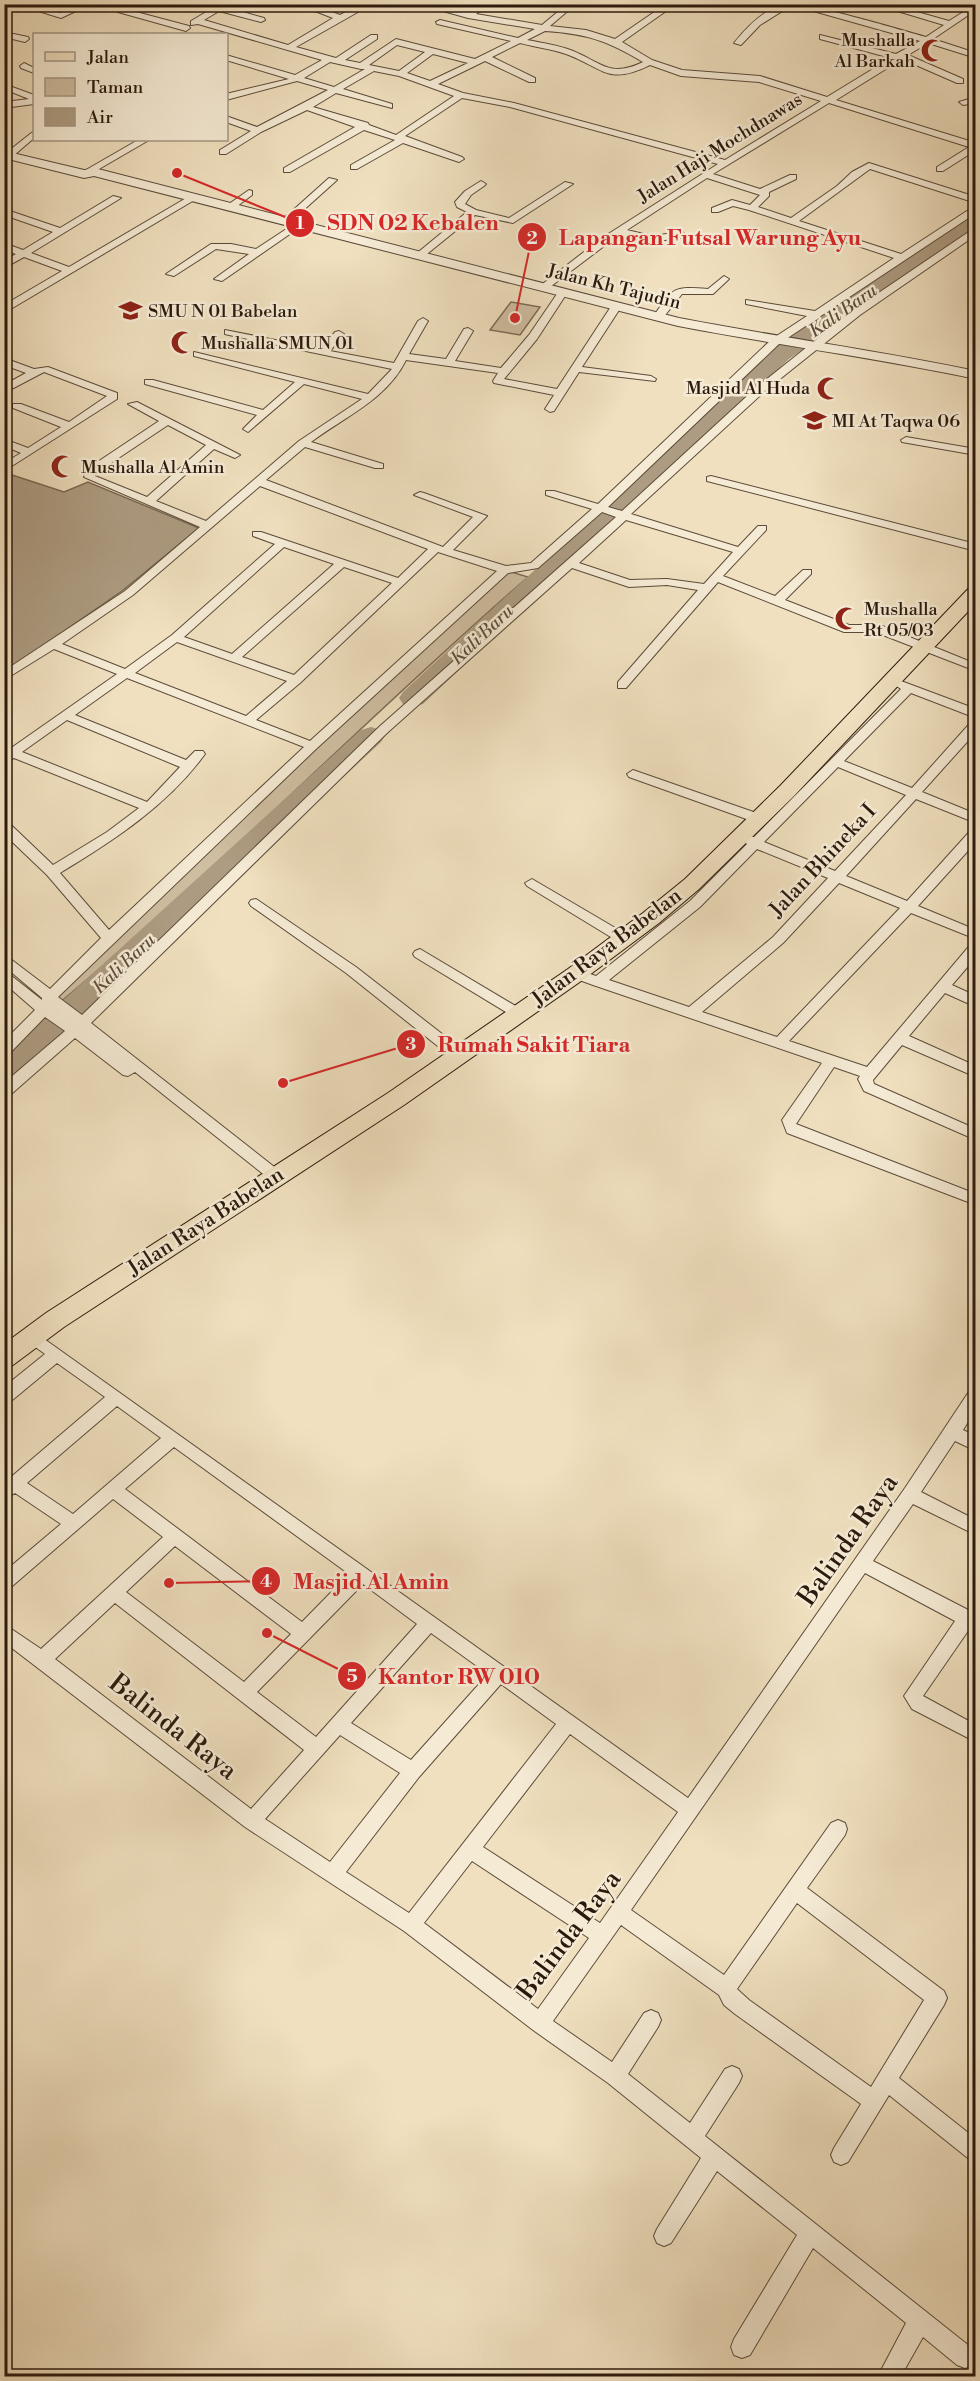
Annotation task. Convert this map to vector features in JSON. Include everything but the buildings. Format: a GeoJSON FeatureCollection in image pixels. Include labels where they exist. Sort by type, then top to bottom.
{"type":"FeatureCollection","features":[{"type":"Feature","properties":{"kind":"main road","name":"Jalan Raya Babelan"},"geometry":{"type":"LineString","coordinates":[[4,1358],[459,1055],[624,939],[747,839],[757,818],[899,685],[922,647],[975,592]]}},
{"type":"Feature","properties":{"kind":"street"},"geometry":{"type":"LineString","coordinates":[[20,4],[61,16],[74,10]]}},
{"type":"Feature","properties":{"kind":"street"},"geometry":{"type":"LineString","coordinates":[[191,4],[219,8],[261,20]]}},
{"type":"Feature","properties":{"kind":"street"},"geometry":{"type":"LineString","coordinates":[[301,4],[340,18]]}},
{"type":"Feature","properties":{"kind":"street"},"geometry":{"type":"LineString","coordinates":[[290,47],[368,4]]}},
{"type":"Feature","properties":{"kind":"street"},"geometry":{"type":"LineString","coordinates":[[422,4],[468,16],[542,29],[586,33],[616,42],[649,62],[681,73],[760,79],[975,146]]}},
{"type":"Feature","properties":{"kind":"street"},"geometry":{"type":"LineString","coordinates":[[468,16],[483,4]]}},
{"type":"Feature","properties":{"kind":"street"},"geometry":{"type":"LineString","coordinates":[[432,84],[542,29],[566,9],[552,4]]}},
{"type":"Feature","properties":{"kind":"street"},"geometry":{"type":"LineString","coordinates":[[738,43],[757,23],[788,4]]}},
{"type":"Feature","properties":{"kind":"street"},"geometry":{"type":"LineString","coordinates":[[795,4],[927,40],[975,56]]}},
{"type":"Feature","properties":{"kind":"street"},"geometry":{"type":"LineString","coordinates":[[878,4],[951,24]]}},
{"type":"Feature","properties":{"kind":"street"},"geometry":{"type":"LineString","coordinates":[[616,42],[670,5]]}},
{"type":"Feature","properties":{"kind":"street","name":"Jalan Haji Mochdnawas"},"geometry":{"type":"LineString","coordinates":[[543,288],[619,231],[927,40],[975,6]]}},
{"type":"Feature","properties":{"kind":"street"},"geometry":{"type":"LineString","coordinates":[[177,33],[219,8]]}},
{"type":"Feature","properties":{"kind":"street"},"geometry":{"type":"LineString","coordinates":[[122,10],[186,28]]}},
{"type":"Feature","properties":{"kind":"street"},"geometry":{"type":"LineString","coordinates":[[197,21],[333,60],[401,74],[461,95],[511,105],[726,164]]}},
{"type":"Feature","properties":{"kind":"street"},"geometry":{"type":"LineString","coordinates":[[440,22],[569,52],[607,72],[629,72],[649,62]]}},
{"type":"Feature","properties":{"kind":"street"},"geometry":{"type":"LineString","coordinates":[[4,34],[25,39]]}},
{"type":"Feature","properties":{"kind":"street"},"geometry":{"type":"LineString","coordinates":[[228,97],[279,85],[298,78],[374,37]]}},
{"type":"Feature","properties":{"kind":"street"},"geometry":{"type":"LineString","coordinates":[[823,37],[898,56],[960,81]]}},
{"type":"Feature","properties":{"kind":"street"},"geometry":{"type":"LineString","coordinates":[[361,66],[396,42],[479,60],[532,80]]}},
{"type":"Feature","properties":{"kind":"street"},"geometry":{"type":"LineString","coordinates":[[401,74],[433,50]]}},
{"type":"Feature","properties":{"kind":"street"},"geometry":{"type":"LineString","coordinates":[[228,58],[389,106]]}},
{"type":"Feature","properties":{"kind":"street"},"geometry":{"type":"LineString","coordinates":[[24,66],[33,70]]}},
{"type":"Feature","properties":{"kind":"street"},"geometry":{"type":"LineString","coordinates":[[223,152],[258,130],[306,107],[372,68]]}},
{"type":"Feature","properties":{"kind":"street"},"geometry":{"type":"LineString","coordinates":[[4,86],[33,100]]}},
{"type":"Feature","properties":{"kind":"street"},"geometry":{"type":"LineString","coordinates":[[354,167],[401,138],[461,95]]}},
{"type":"Feature","properties":{"kind":"street"},"geometry":{"type":"LineString","coordinates":[[4,105],[33,100]]}},
{"type":"Feature","properties":{"kind":"street"},"geometry":{"type":"LineString","coordinates":[[963,102],[975,100]]}},
{"type":"Feature","properties":{"kind":"street"},"geometry":{"type":"LineString","coordinates":[[306,107],[365,125],[459,159]]}},
{"type":"Feature","properties":{"kind":"street"},"geometry":{"type":"LineString","coordinates":[[228,120],[258,130]]}},
{"type":"Feature","properties":{"kind":"street"},"geometry":{"type":"LineString","coordinates":[[287,170],[365,125]]}},
{"type":"Feature","properties":{"kind":"street"},"geometry":{"type":"LineString","coordinates":[[7,154],[33,135]]}},
{"type":"Feature","properties":{"kind":"street"},"geometry":{"type":"LineString","coordinates":[[84,174],[142,141]]}},
{"type":"Feature","properties":{"kind":"street"},"geometry":{"type":"LineString","coordinates":[[940,169],[975,146]]}},
{"type":"Feature","properties":{"kind":"street","name":"Jalan Kh Tajudin"},"geometry":{"type":"LineString","coordinates":[[7,154],[84,174],[94,172],[191,199],[658,317],[781,342],[915,362],[975,375]]}},
{"type":"Feature","properties":{"kind":"street"},"geometry":{"type":"LineString","coordinates":[[794,220],[869,166],[975,200]]}},
{"type":"Feature","properties":{"kind":"street"},"geometry":{"type":"LineString","coordinates":[[706,175],[766,194],[752,208]]}},
{"type":"Feature","properties":{"kind":"street"},"geometry":{"type":"LineString","coordinates":[[762,192],[793,177]]}},
{"type":"Feature","properties":{"kind":"street"},"geometry":{"type":"LineString","coordinates":[[219,279],[291,223],[332,180]]}},
{"type":"Feature","properties":{"kind":"street"},"geometry":{"type":"LineString","coordinates":[[481,184],[468,193],[460,205],[473,212],[510,221],[568,184]]}},
{"type":"Feature","properties":{"kind":"street"},"geometry":{"type":"LineString","coordinates":[[229,208],[249,193]]}},
{"type":"Feature","properties":{"kind":"street"},"geometry":{"type":"LineString","coordinates":[[4,265],[116,198]]}},
{"type":"Feature","properties":{"kind":"street"},"geometry":{"type":"LineString","coordinates":[[4,310],[191,199]]}},
{"type":"Feature","properties":{"kind":"street"},"geometry":{"type":"LineString","coordinates":[[715,210],[732,203],[752,208],[901,257]]}},
{"type":"Feature","properties":{"kind":"street"},"geometry":{"type":"LineString","coordinates":[[260,482],[441,549],[505,570],[534,566],[781,342],[815,314],[975,208]]}},
{"type":"Feature","properties":{"kind":"street"},"geometry":{"type":"LineString","coordinates":[[4,212],[62,231]]}},
{"type":"Feature","properties":{"kind":"street"},"geometry":{"type":"LineString","coordinates":[[419,256],[473,212]]}},
{"type":"Feature","properties":{"kind":"street"},"geometry":{"type":"LineString","coordinates":[[4,1092],[383,730],[566,568],[807,346],[975,230]]}},
{"type":"Feature","properties":{"kind":"street"},"geometry":{"type":"LineString","coordinates":[[619,231],[651,239],[681,235]]}},
{"type":"Feature","properties":{"kind":"street"},"geometry":{"type":"LineString","coordinates":[[4,246],[70,271]]}},
{"type":"Feature","properties":{"kind":"street"},"geometry":{"type":"LineString","coordinates":[[171,274],[217,246],[256,252]]}},
{"type":"Feature","properties":{"kind":"street"},"geometry":{"type":"LineString","coordinates":[[658,317],[676,291],[684,289],[710,292],[724,279]]}},
{"type":"Feature","properties":{"kind":"street"},"geometry":{"type":"LineString","coordinates":[[560,393],[498,381],[533,337],[562,293]]}},
{"type":"Feature","properties":{"kind":"street"},"geometry":{"type":"LineString","coordinates":[[750,302],[815,314]]}},
{"type":"Feature","properties":{"kind":"street"},"geometry":{"type":"LineString","coordinates":[[550,410],[616,307]]}},
{"type":"Feature","properties":{"kind":"street"},"geometry":{"type":"LineString","coordinates":[[4,677],[128,594],[303,443],[370,398],[399,367],[423,321]]}},
{"type":"Feature","properties":{"kind":"street"},"geometry":{"type":"LineString","coordinates":[[449,363],[468,331]]}},
{"type":"Feature","properties":{"kind":"street"},"geometry":{"type":"LineString","coordinates":[[229,332],[399,367]]}},
{"type":"Feature","properties":{"kind":"street"},"geometry":{"type":"LineString","coordinates":[[323,353],[339,334]]}},
{"type":"Feature","properties":{"kind":"street"},"geometry":{"type":"LineString","coordinates":[[198,354],[370,398]]}},
{"type":"Feature","properties":{"kind":"street"},"geometry":{"type":"LineString","coordinates":[[403,356],[504,371]]}},
{"type":"Feature","properties":{"kind":"street"},"geometry":{"type":"LineString","coordinates":[[4,361],[34,372]]}},
{"type":"Feature","properties":{"kind":"street"},"geometry":{"type":"LineString","coordinates":[[4,390],[34,372],[44,369],[113,395],[112,399],[4,468]]}},
{"type":"Feature","properties":{"kind":"street"},"geometry":{"type":"LineString","coordinates":[[576,369],[651,379]]}},
{"type":"Feature","properties":{"kind":"street"},"geometry":{"type":"LineString","coordinates":[[248,429],[303,381]]}},
{"type":"Feature","properties":{"kind":"street"},"geometry":{"type":"LineString","coordinates":[[149,382],[264,414]]}},
{"type":"Feature","properties":{"kind":"street"},"geometry":{"type":"LineString","coordinates":[[133,404],[235,455]]}},
{"type":"Feature","properties":{"kind":"street"},"geometry":{"type":"LineString","coordinates":[[17,406],[69,426]]}},
{"type":"Feature","properties":{"kind":"street"},"geometry":{"type":"LineString","coordinates":[[167,421],[88,474],[88,477],[208,526]]}},
{"type":"Feature","properties":{"kind":"street"},"geometry":{"type":"LineString","coordinates":[[906,440],[975,452]]}},
{"type":"Feature","properties":{"kind":"street"},"geometry":{"type":"LineString","coordinates":[[4,442],[29,452]]}},
{"type":"Feature","properties":{"kind":"street"},"geometry":{"type":"LineString","coordinates":[[303,443],[379,466]]}},
{"type":"Feature","properties":{"kind":"street"},"geometry":{"type":"LineString","coordinates":[[148,502],[213,444]]}},
{"type":"Feature","properties":{"kind":"street"},"geometry":{"type":"LineString","coordinates":[[711,479],[975,548]]}},
{"type":"Feature","properties":{"kind":"street"},"geometry":{"type":"LineString","coordinates":[[550,493],[622,517],[740,551]]}},
{"type":"Feature","properties":{"kind":"street"},"geometry":{"type":"LineString","coordinates":[[247,721],[296,680],[400,582],[481,516],[420,495]]}},
{"type":"Feature","properties":{"kind":"street"},"geometry":{"type":"LineString","coordinates":[[622,685],[706,588],[762,528]]}},
{"type":"Feature","properties":{"kind":"street"},"geometry":{"type":"LineString","coordinates":[[257,534],[400,582]]}},
{"type":"Feature","properties":{"kind":"street"},"geometry":{"type":"LineString","coordinates":[[9,756],[176,638],[282,543]]}},
{"type":"Feature","properties":{"kind":"street"},"geometry":{"type":"LineString","coordinates":[[538,562],[629,584],[667,582],[706,588]]}},
{"type":"Feature","properties":{"kind":"street"},"geometry":{"type":"LineString","coordinates":[[234,658],[342,563]]}},
{"type":"Feature","properties":{"kind":"street"},"geometry":{"type":"LineString","coordinates":[[4,1050],[50,1006],[109,938],[312,746],[505,570]]}},
{"type":"Feature","properties":{"kind":"street"},"geometry":{"type":"LineString","coordinates":[[778,600],[807,572]]}},
{"type":"Feature","properties":{"kind":"street"},"geometry":{"type":"LineString","coordinates":[[716,577],[848,629],[876,628],[975,668]]}},
{"type":"Feature","properties":{"kind":"street"},"geometry":{"type":"LineString","coordinates":[[176,638],[296,680]]}},
{"type":"Feature","properties":{"kind":"street"},"geometry":{"type":"LineString","coordinates":[[51,644],[312,746]]}},
{"type":"Feature","properties":{"kind":"street"},"geometry":{"type":"LineString","coordinates":[[598,982],[695,904],[747,839],[836,762],[899,685],[975,714]]}},
{"type":"Feature","properties":{"kind":"street"},"geometry":{"type":"LineString","coordinates":[[65,715],[186,765]]}},
{"type":"Feature","properties":{"kind":"street","name":"Jalan Bhineka I"},"geometry":{"type":"LineString","coordinates":[[690,1014],[778,940],[914,794],[975,724]]}},
{"type":"Feature","properties":{"kind":"street"},"geometry":{"type":"LineString","coordinates":[[52,872],[112,835],[149,807],[199,753]]}},
{"type":"Feature","properties":{"kind":"street"},"geometry":{"type":"LineString","coordinates":[[9,756],[149,807]]}},
{"type":"Feature","properties":{"kind":"street"},"geometry":{"type":"LineString","coordinates":[[836,762],[975,819]]}},
{"type":"Feature","properties":{"kind":"street"},"geometry":{"type":"LineString","coordinates":[[633,774],[757,818]]}},
{"type":"Feature","properties":{"kind":"street"},"geometry":{"type":"LineString","coordinates":[[4,826],[52,872],[109,938]]}},
{"type":"Feature","properties":{"kind":"street"},"geometry":{"type":"LineString","coordinates":[[779,1043],[909,907],[975,833]]}},
{"type":"Feature","properties":{"kind":"street"},"geometry":{"type":"LineString","coordinates":[[747,839],[975,935]]}},
{"type":"Feature","properties":{"kind":"street"},"geometry":{"type":"LineString","coordinates":[[532,883],[624,939]]}},
{"type":"Feature","properties":{"kind":"street"},"geometry":{"type":"LineString","coordinates":[[256,903],[351,970],[459,1055]]}},
{"type":"Feature","properties":{"kind":"street"},"geometry":{"type":"LineString","coordinates":[[975,947],[865,1079],[869,1086],[975,1135]]}},
{"type":"Feature","properties":{"kind":"street"},"geometry":{"type":"LineString","coordinates":[[420,954],[519,1014]]}},
{"type":"Feature","properties":{"kind":"street"},"geometry":{"type":"LineString","coordinates":[[4,958],[50,1006]]}},
{"type":"Feature","properties":{"kind":"street"},"geometry":{"type":"LineString","coordinates":[[576,974],[868,1073]]}},
{"type":"Feature","properties":{"kind":"street"},"geometry":{"type":"LineString","coordinates":[[4,975],[76,1023],[273,1179]]}},
{"type":"Feature","properties":{"kind":"street"},"geometry":{"type":"LineString","coordinates":[[943,987],[975,1002]]}},
{"type":"Feature","properties":{"kind":"street"},"geometry":{"type":"LineString","coordinates":[[898,1037],[975,1072]]}},
{"type":"Feature","properties":{"kind":"street"},"geometry":{"type":"LineString","coordinates":[[831,1060],[789,1120],[792,1129],[975,1200]]}},
{"type":"Feature","properties":{"kind":"street"},"geometry":{"type":"LineString","coordinates":[[33,1337],[690,1810]]}},
{"type":"Feature","properties":{"kind":"street"},"geometry":{"type":"LineString","coordinates":[[4,1397],[56,1354]]}},
{"type":"Feature","properties":{"kind":"street","name":"Balinda Raya"},"geometry":{"type":"LineString","coordinates":[[4,1631],[252,1821],[411,1925],[540,2023],[912,1495],[975,1395]]}},
{"type":"Feature","properties":{"kind":"street"},"geometry":{"type":"LineString","coordinates":[[73,1523],[10,1488],[116,1397]]}},
{"type":"Feature","properties":{"kind":"street"},"geometry":{"type":"LineString","coordinates":[[952,1432],[975,1444]]}},
{"type":"Feature","properties":{"kind":"street"},"geometry":{"type":"LineString","coordinates":[[4,1583],[173,1438]]}},
{"type":"Feature","properties":{"kind":"street"},"geometry":{"type":"LineString","coordinates":[[112,1489],[303,1633]]}},
{"type":"Feature","properties":{"kind":"street"},"geometry":{"type":"LineString","coordinates":[[912,1495],[975,1528]]}},
{"type":"Feature","properties":{"kind":"street"},"geometry":{"type":"LineString","coordinates":[[43,1659],[176,1536]]}},
{"type":"Feature","properties":{"kind":"street"},"geometry":{"type":"LineString","coordinates":[[862,1563],[971,1621],[913,1696],[918,1703],[975,1734]]}},
{"type":"Feature","properties":{"kind":"street"},"geometry":{"type":"LineString","coordinates":[[245,1693],[361,1574]]}},
{"type":"Feature","properties":{"kind":"street"},"geometry":{"type":"LineString","coordinates":[[114,1593],[316,1748]]}},
{"type":"Feature","properties":{"kind":"street"},"geometry":{"type":"LineString","coordinates":[[252,1821],[429,1623]]}},
{"type":"Feature","properties":{"kind":"street"},"geometry":{"type":"LineString","coordinates":[[332,1874],[413,1771],[500,1673]]}},
{"type":"Feature","properties":{"kind":"street"},"geometry":{"type":"LineString","coordinates":[[411,1925],[568,1723]]}},
{"type":"Feature","properties":{"kind":"street"},"geometry":{"type":"LineString","coordinates":[[338,1724],[413,1771]]}},
{"type":"Feature","properties":{"kind":"street"},"geometry":{"type":"LineString","coordinates":[[726,1988],[838,1829]]}},
{"type":"Feature","properties":{"kind":"street"},"geometry":{"type":"LineString","coordinates":[[470,1849],[603,1936]]}},
{"type":"Feature","properties":{"kind":"street"},"geometry":{"type":"LineString","coordinates":[[796,1891],[937,1998],[841,2155]]}},
{"type":"Feature","properties":{"kind":"street"},"geometry":{"type":"LineString","coordinates":[[619,1913],[726,1988],[730,1998],[741,2007],[873,2100]]}},
{"type":"Feature","properties":{"kind":"street"},"geometry":{"type":"LineString","coordinates":[[615,2076],[651,2020]]}},
{"type":"Feature","properties":{"kind":"street"},"geometry":{"type":"LineString","coordinates":[[540,2023],[615,2076],[965,2357]]}},
{"type":"Feature","properties":{"kind":"street"},"geometry":{"type":"LineString","coordinates":[[692,2138],[732,2076]]}},
{"type":"Feature","properties":{"kind":"street"},"geometry":{"type":"LineString","coordinates":[[886,2080],[975,2152]]}},
{"type":"Feature","properties":{"kind":"street"},"geometry":{"type":"LineString","coordinates":[[664,2236],[715,2155]]}},
{"type":"Feature","properties":{"kind":"street"},"geometry":{"type":"LineString","coordinates":[[742,2347],[811,2232]]}},
{"type":"Feature","properties":{"kind":"street"},"geometry":{"type":"LineString","coordinates":[[889,2376],[920,2320]]}},
{"type":"Feature","properties":{"kind":"green space"},"geometry":{"type":"Polygon","coordinates":[[[511,302],[540,307],[520,335],[490,330],[511,302]]]}},
{"type":"Feature","properties":{"kind":"green space"},"geometry":{"type":"Polygon","coordinates":[[[505,570],[528,577],[118,953],[58,1004],[51,997],[505,570]]]}},
{"type":"Feature","properties":{"kind":"water"},"geometry":{"type":"Polygon","coordinates":[[[6,473],[64,492],[88,482],[199,528],[122,591],[5,672],[6,473]]]}},
{"type":"Feature","properties":{"kind":"waterway","name":"Kali Baru"},"geometry":{"type":"LineString","coordinates":[[413,698],[781,354],[976,218]]}},
{"type":"Feature","properties":{"kind":"waterway","name":"Kali Baru"},"geometry":{"type":"LineString","coordinates":[[4,1073],[371,736]]}},
{"type":"Feature","properties":{"kind":"place","name":"Mushalla Al Barkah"},"geometry":{"type":"Point","coordinates":[933,50]}},
{"type":"Feature","properties":{"kind":"place","name":"SDN 02 Kebalen"},"geometry":{"type":"Point","coordinates":[177,173]}},
{"type":"Feature","properties":{"kind":"place","name":"SMU N 01 Babelan"},"geometry":{"type":"Point","coordinates":[130,311]}},
{"type":"Feature","properties":{"kind":"place","name":"Lapangan Futsal Warung Ayu"},"geometry":{"type":"Point","coordinates":[515,318]}},
{"type":"Feature","properties":{"kind":"place","name":"Mushalla SMUN 01"},"geometry":{"type":"Point","coordinates":[183,343]}},
{"type":"Feature","properties":{"kind":"place","name":"Masjid Al Huda"},"geometry":{"type":"Point","coordinates":[828,388]}},
{"type":"Feature","properties":{"kind":"place","name":"MI At Taqwa 06"},"geometry":{"type":"Point","coordinates":[814,421]}},
{"type":"Feature","properties":{"kind":"place","name":"Mushalla Al Amin"},"geometry":{"type":"Point","coordinates":[63,467]}},
{"type":"Feature","properties":{"kind":"place","name":"Mushalla Rt 05/03"},"geometry":{"type":"Point","coordinates":[846,619]}},
{"type":"Feature","properties":{"kind":"place","name":"Rumah Sakit Tiara"},"geometry":{"type":"Point","coordinates":[283,1083]}},
{"type":"Feature","properties":{"kind":"place","name":"Masjid Al Amin"},"geometry":{"type":"Point","coordinates":[169,1583]}},
{"type":"Feature","properties":{"kind":"place","name":"Kantor RW 010"},"geometry":{"type":"Point","coordinates":[267,1633]}}]}
